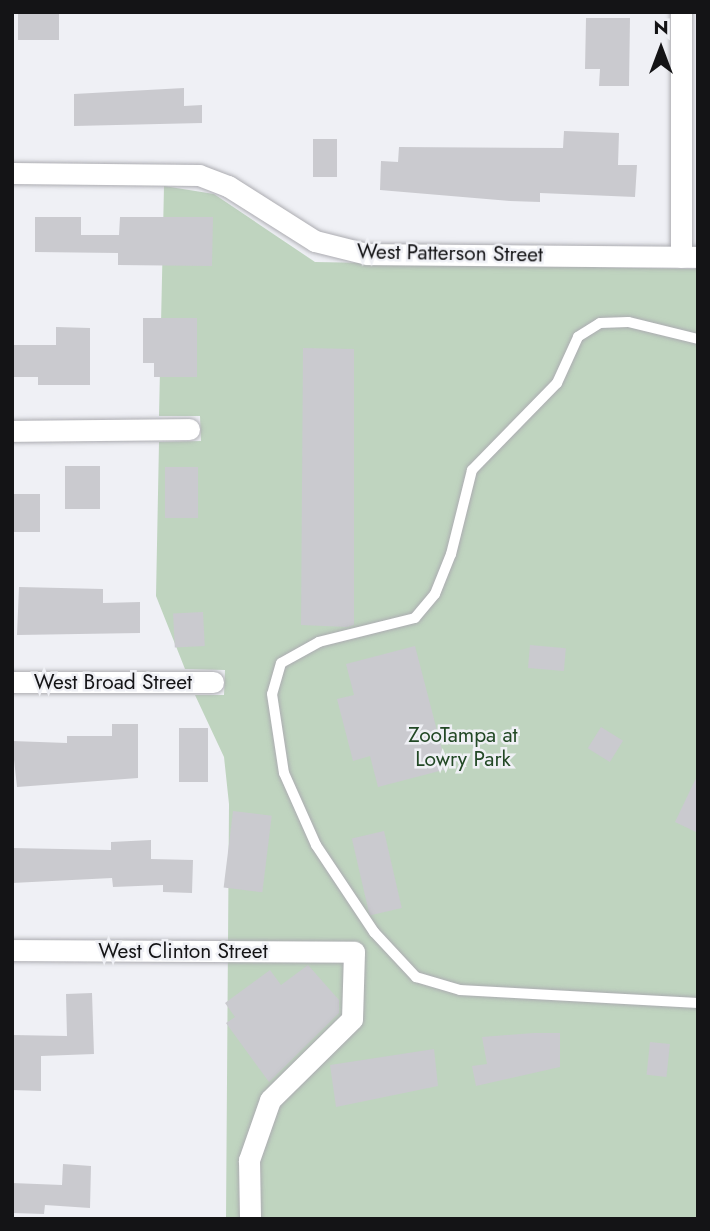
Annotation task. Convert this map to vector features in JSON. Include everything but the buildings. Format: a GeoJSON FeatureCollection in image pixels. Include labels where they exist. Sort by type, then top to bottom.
{"type":"FeatureCollection","features":[{"type":"Feature","properties":{"kind":"street"},"geometry":{"type":"LineString","coordinates":[[681,12],[689,257]]}},
{"type":"Feature","properties":{"kind":"street","name":"West Patterson Street"},"geometry":{"type":"LineString","coordinates":[[12,173],[199,175],[228,186],[315,241],[367,254],[689,257]]}},
{"type":"Feature","properties":{"kind":"street"},"geometry":{"type":"LineString","coordinates":[[12,431],[189,429]]}},
{"type":"Feature","properties":{"kind":"street","name":"West Broad Street"},"geometry":{"type":"LineString","coordinates":[[12,682],[213,682]]}},
{"type":"Feature","properties":{"kind":"street","name":"West Clinton Street"},"geometry":{"type":"LineString","coordinates":[[12,950],[354,952],[352,1019],[270,1100],[249,1160],[250,1219]]}},
{"type":"Feature","properties":{"kind":"lane"},"geometry":{"type":"LineString","coordinates":[[698,339],[628,322],[600,323],[578,337],[557,383],[472,470],[451,554],[435,594],[415,618],[319,642],[281,663],[272,694],[284,773],[316,845],[373,932],[416,977],[460,990],[698,1003]]}},
{"type":"Feature","properties":{"kind":"green space","name":"ZooTampa at Lowry Park"},"geometry":{"type":"Polygon","coordinates":[[[164,186],[214,194],[315,262],[698,269],[698,1219],[226,1219],[229,804],[224,757],[195,695],[224,695],[225,670],[185,669],[156,596],[159,442],[201,441],[200,416],[159,416],[164,186]]]}}]}
